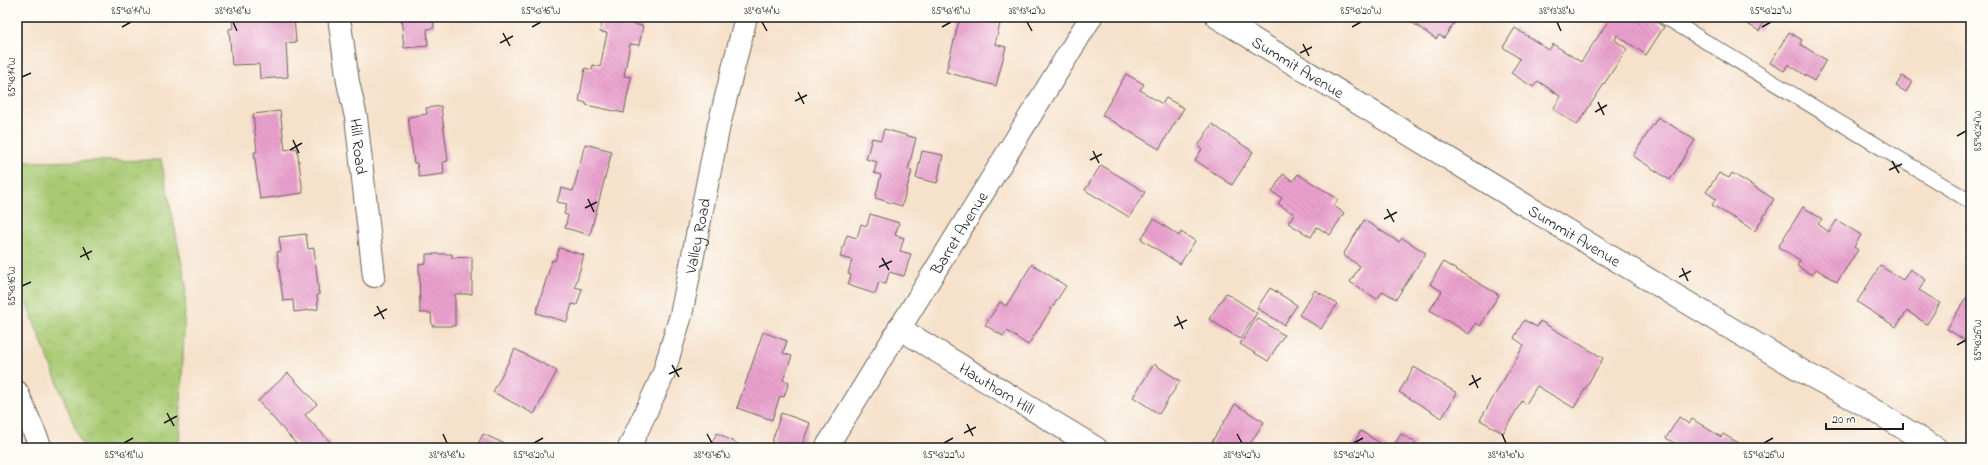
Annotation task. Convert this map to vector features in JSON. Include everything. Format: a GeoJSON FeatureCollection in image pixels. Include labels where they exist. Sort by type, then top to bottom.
{"type":"FeatureCollection","features":[{"type":"Feature","properties":{"kind":"street","name":"Hill Road"},"geometry":{"type":"LineString","coordinates":[[339,17],[348,82],[356,117],[374,276]]}},
{"type":"Feature","properties":{"kind":"street","name":"Valley Road"},"geometry":{"type":"LineString","coordinates":[[629,448],[663,375],[682,314],[719,125],[746,17]]}},
{"type":"Feature","properties":{"kind":"street","name":"Barret Avenue"},"geometry":{"type":"LineString","coordinates":[[826,448],[1091,17]]}},
{"type":"Feature","properties":{"kind":"street","name":"Summit Avenue"},"geometry":{"type":"LineString","coordinates":[[1217,17],[1571,233],[1807,374],[1865,405],[1936,448]]}},
{"type":"Feature","properties":{"kind":"street","name":"Hawthorn Hill"},"geometry":{"type":"LineString","coordinates":[[899,328],[1096,448]]}},
{"type":"Feature","properties":{"kind":"street"},"geometry":{"type":"LineString","coordinates":[[17,392],[41,448]]}},
{"type":"Feature","properties":{"kind":"lane"},"geometry":{"type":"LineString","coordinates":[[1664,17],[1971,202]]}},
{"type":"Feature","properties":{"kind":"green space"},"geometry":{"type":"Polygon","coordinates":[[[161,160],[186,285],[179,448],[83,448],[17,279],[17,162],[161,160]]]}},
{"type":"Feature","properties":{"kind":"building"},"geometry":{"type":"Polygon","coordinates":[[[232,17],[294,18],[296,42],[286,43],[288,77],[260,79],[259,64],[232,65],[229,29],[233,28],[232,17]]]}},
{"type":"Feature","properties":{"kind":"building"},"geometry":{"type":"Polygon","coordinates":[[[401,17],[433,17],[434,28],[427,29],[428,46],[404,48],[401,17]]]}},
{"type":"Feature","properties":{"kind":"building"},"geometry":{"type":"Polygon","coordinates":[[[960,17],[989,17],[988,21],[1000,24],[995,44],[1006,47],[996,86],[946,72],[960,17]]]}},
{"type":"Feature","properties":{"kind":"building"},"geometry":{"type":"Polygon","coordinates":[[[1404,17],[1454,17],[1457,19],[1444,38],[1439,35],[1436,39],[1404,17]]]}},
{"type":"Feature","properties":{"kind":"building"},"geometry":{"type":"Polygon","coordinates":[[[1611,17],[1649,17],[1664,27],[1646,55],[1617,35],[1615,40],[1627,49],[1577,125],[1553,109],[1561,97],[1538,81],[1533,87],[1511,73],[1520,59],[1503,47],[1515,28],[1549,50],[1553,44],[1581,62],[1611,17]]]}},
{"type":"Feature","properties":{"kind":"building"},"geometry":{"type":"Polygon","coordinates":[[[1736,17],[1767,17],[1759,31],[1736,17]]]}},
{"type":"Feature","properties":{"kind":"building"},"geometry":{"type":"Polygon","coordinates":[[[603,18],[643,26],[639,45],[630,44],[624,76],[631,77],[624,113],[586,105],[586,103],[579,101],[585,68],[592,70],[593,65],[600,67],[607,33],[600,32],[603,18]]]}},
{"type":"Feature","properties":{"kind":"building"},"geometry":{"type":"Polygon","coordinates":[[[1789,32],[1802,40],[1800,44],[1826,60],[1814,81],[1788,64],[1784,71],[1770,63],[1789,32]]]}},
{"type":"Feature","properties":{"kind":"building"},"geometry":{"type":"Polygon","coordinates":[[[1126,74],[1144,84],[1140,90],[1162,104],[1166,98],[1184,108],[1159,149],[1102,115],[1126,74]]]}},
{"type":"Feature","properties":{"kind":"building"},"geometry":{"type":"Polygon","coordinates":[[[1902,76],[1912,82],[1906,92],[1896,86],[1902,76]]]}},
{"type":"Feature","properties":{"kind":"building"},"geometry":{"type":"Polygon","coordinates":[[[441,106],[448,161],[443,162],[444,174],[419,177],[417,163],[414,163],[408,117],[427,114],[426,108],[441,106]]]}},
{"type":"Feature","properties":{"kind":"building"},"geometry":{"type":"Polygon","coordinates":[[[280,111],[285,150],[297,148],[303,193],[260,199],[254,152],[257,152],[253,114],[280,111]]]}},
{"type":"Feature","properties":{"kind":"building"},"geometry":{"type":"Polygon","coordinates":[[[1658,117],[1695,140],[1670,180],[1633,156],[1658,117]]]}},
{"type":"Feature","properties":{"kind":"building"},"geometry":{"type":"Polygon","coordinates":[[[1212,124],[1253,152],[1232,185],[1195,160],[1202,149],[1198,146],[1212,124]]]}},
{"type":"Feature","properties":{"kind":"building"},"geometry":{"type":"Polygon","coordinates":[[[884,129],[916,138],[908,170],[912,170],[902,206],[875,198],[881,175],[874,173],[877,162],[866,159],[872,138],[881,140],[884,129]]]}},
{"type":"Feature","properties":{"kind":"building"},"geometry":{"type":"Polygon","coordinates":[[[585,144],[612,151],[590,235],[565,228],[568,215],[564,214],[567,204],[557,202],[561,188],[573,191],[585,144]]]}},
{"type":"Feature","properties":{"kind":"building"},"geometry":{"type":"Polygon","coordinates":[[[922,151],[943,155],[937,183],[916,178],[922,151]]]}},
{"type":"Feature","properties":{"kind":"building"},"geometry":{"type":"Polygon","coordinates":[[[1101,165],[1145,192],[1129,217],[1085,190],[1101,165]]]}},
{"type":"Feature","properties":{"kind":"building"},"geometry":{"type":"Polygon","coordinates":[[[1719,173],[1729,178],[1732,173],[1774,199],[1755,231],[1712,205],[1716,199],[1706,192],[1719,173]]]}},
{"type":"Feature","properties":{"kind":"building"},"geometry":{"type":"Polygon","coordinates":[[[1283,174],[1293,181],[1298,174],[1338,199],[1334,206],[1344,213],[1330,235],[1317,227],[1311,237],[1288,223],[1294,214],[1278,204],[1282,198],[1272,192],[1283,174]]]}},
{"type":"Feature","properties":{"kind":"building"},"geometry":{"type":"Polygon","coordinates":[[[1803,207],[1822,219],[1818,224],[1829,232],[1837,220],[1861,235],[1854,247],[1858,250],[1837,282],[1816,269],[1812,275],[1797,266],[1800,260],[1778,247],[1803,207]]]}},
{"type":"Feature","properties":{"kind":"building"},"geometry":{"type":"Polygon","coordinates":[[[870,214],[899,223],[895,235],[904,238],[900,251],[911,254],[904,276],[889,272],[886,284],[879,282],[875,294],[848,285],[851,275],[848,274],[852,260],[840,257],[847,235],[857,238],[861,224],[867,226],[870,214]]]}},
{"type":"Feature","properties":{"kind":"building"},"geometry":{"type":"Polygon","coordinates":[[[1154,219],[1179,236],[1181,232],[1195,241],[1180,264],[1141,239],[1154,219]]]}},
{"type":"Feature","properties":{"kind":"building"},"geometry":{"type":"Polygon","coordinates":[[[1364,220],[1399,242],[1402,238],[1426,253],[1396,299],[1383,291],[1377,299],[1350,282],[1360,266],[1343,255],[1364,220]]]}},
{"type":"Feature","properties":{"kind":"building"},"geometry":{"type":"Polygon","coordinates":[[[306,234],[308,249],[314,248],[319,295],[317,295],[318,309],[294,312],[293,300],[283,301],[277,252],[281,251],[279,237],[306,234]]]}},
{"type":"Feature","properties":{"kind":"building"},"geometry":{"type":"Polygon","coordinates":[[[559,248],[584,255],[575,287],[582,289],[577,305],[572,304],[567,322],[536,313],[552,260],[555,261],[559,248]]]}},
{"type":"Feature","properties":{"kind":"building"},"geometry":{"type":"Polygon","coordinates":[[[426,254],[452,254],[452,258],[472,257],[472,294],[455,294],[455,326],[432,326],[431,313],[420,313],[419,264],[426,263],[426,254]]]}},
{"type":"Feature","properties":{"kind":"building"},"geometry":{"type":"Polygon","coordinates":[[[1443,262],[1499,295],[1480,326],[1476,323],[1469,334],[1430,310],[1442,291],[1430,284],[1443,262]]]}},
{"type":"Feature","properties":{"kind":"building"},"geometry":{"type":"Polygon","coordinates":[[[1032,264],[1066,286],[1028,345],[1007,331],[1003,336],[985,325],[1000,302],[1006,306],[1032,264]]]}},
{"type":"Feature","properties":{"kind":"building"},"geometry":{"type":"Polygon","coordinates":[[[1880,266],[1903,280],[1910,269],[1926,280],[1919,290],[1940,303],[1927,324],[1907,311],[1896,327],[1857,302],[1880,266]]]}},
{"type":"Feature","properties":{"kind":"building"},"geometry":{"type":"Polygon","coordinates":[[[1270,288],[1297,305],[1284,325],[1257,308],[1270,288]]]}},
{"type":"Feature","properties":{"kind":"building"},"geometry":{"type":"Polygon","coordinates":[[[1315,290],[1337,304],[1321,329],[1299,315],[1315,290]]]}},
{"type":"Feature","properties":{"kind":"building"},"geometry":{"type":"Polygon","coordinates":[[[1226,293],[1257,313],[1240,339],[1209,319],[1226,293]]]}},
{"type":"Feature","properties":{"kind":"building"},"geometry":{"type":"Polygon","coordinates":[[[1966,298],[1971,301],[1971,344],[1947,329],[1966,298]]]}},
{"type":"Feature","properties":{"kind":"building"},"geometry":{"type":"Polygon","coordinates":[[[1257,318],[1284,335],[1268,361],[1240,344],[1257,318]]]}},
{"type":"Feature","properties":{"kind":"building"},"geometry":{"type":"Polygon","coordinates":[[[1524,320],[1537,327],[1540,321],[1603,358],[1574,408],[1537,386],[1526,404],[1522,401],[1503,433],[1480,420],[1524,345],[1514,338],[1524,320]]]}},
{"type":"Feature","properties":{"kind":"building"},"geometry":{"type":"Polygon","coordinates":[[[763,332],[787,341],[783,353],[792,356],[783,380],[789,382],[784,397],[780,396],[772,420],[737,408],[763,332]]]}},
{"type":"Feature","properties":{"kind":"building"},"geometry":{"type":"Polygon","coordinates":[[[515,349],[557,371],[534,414],[493,392],[515,349]]]}},
{"type":"Feature","properties":{"kind":"building"},"geometry":{"type":"Polygon","coordinates":[[[1154,364],[1180,381],[1159,414],[1133,397],[1154,364]]]}},
{"type":"Feature","properties":{"kind":"building"},"geometry":{"type":"Polygon","coordinates":[[[1414,367],[1457,393],[1442,418],[1399,392],[1414,367]]]}},
{"type":"Feature","properties":{"kind":"building"},"geometry":{"type":"Polygon","coordinates":[[[288,373],[317,404],[305,415],[331,443],[326,448],[300,448],[258,401],[288,373]]]}},
{"type":"Feature","properties":{"kind":"building"},"geometry":{"type":"Polygon","coordinates":[[[1235,404],[1264,422],[1247,448],[1208,448],[1235,404]]]}},
{"type":"Feature","properties":{"kind":"building"},"geometry":{"type":"Polygon","coordinates":[[[781,413],[810,423],[801,448],[770,448],[781,413]]]}},
{"type":"Feature","properties":{"kind":"building"},"geometry":{"type":"Polygon","coordinates":[[[1679,417],[1689,424],[1692,419],[1721,437],[1723,434],[1742,445],[1740,448],[1673,448],[1676,444],[1666,438],[1679,417]]]}},
{"type":"Feature","properties":{"kind":"building"},"geometry":{"type":"Polygon","coordinates":[[[1361,431],[1388,448],[1351,448],[1361,431]]]}},
{"type":"Feature","properties":{"kind":"building"},"geometry":{"type":"Polygon","coordinates":[[[717,433],[743,447],[709,448],[717,433]]]}},
{"type":"Feature","properties":{"kind":"building"},"geometry":{"type":"Polygon","coordinates":[[[483,434],[514,448],[476,448],[483,434]]]}},
{"type":"Feature","properties":{"kind":"building"},"geometry":{"type":"Polygon","coordinates":[[[1401,434],[1416,443],[1413,448],[1392,448],[1401,434]]]}}]}
